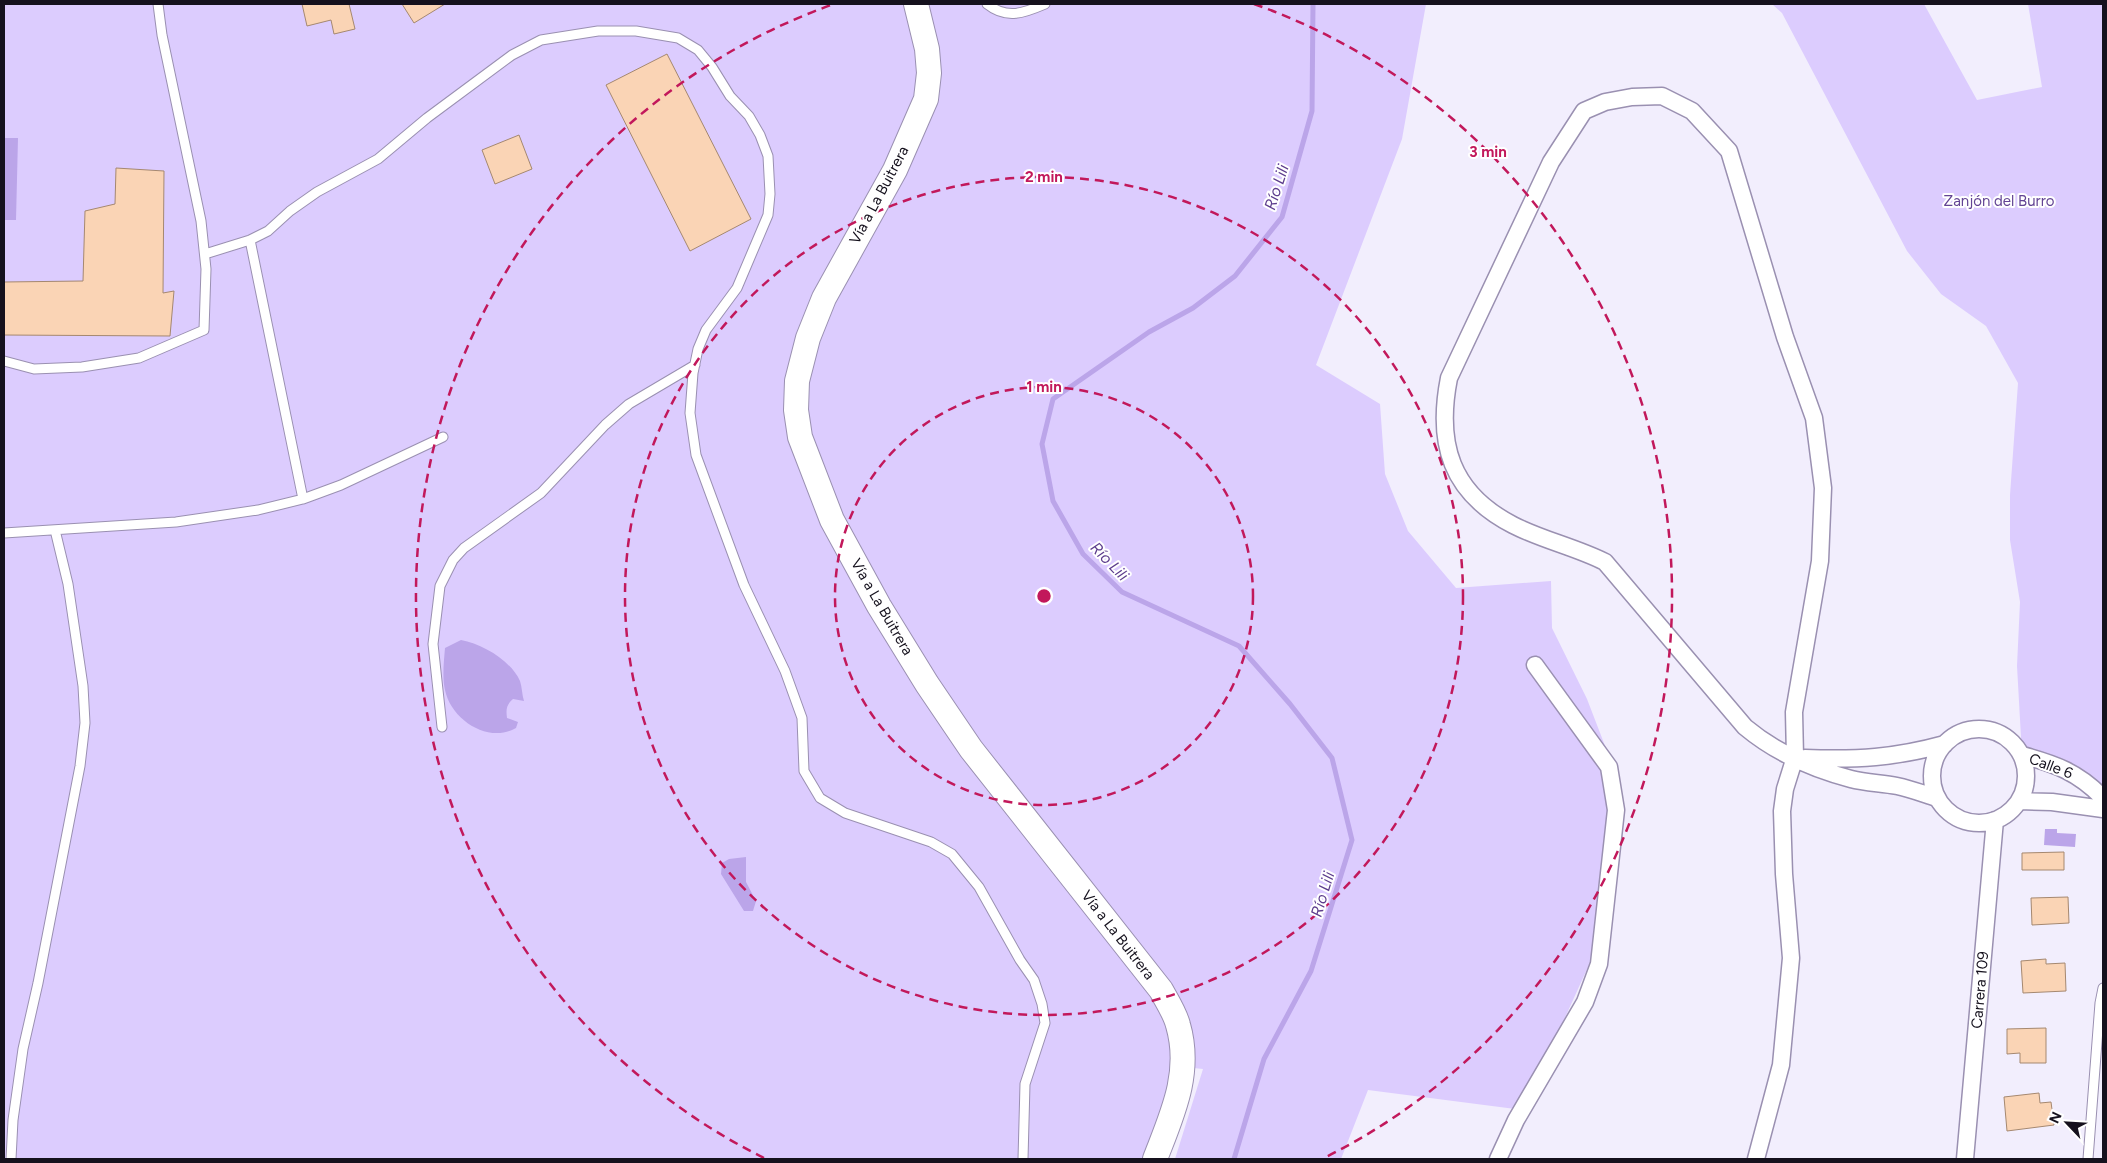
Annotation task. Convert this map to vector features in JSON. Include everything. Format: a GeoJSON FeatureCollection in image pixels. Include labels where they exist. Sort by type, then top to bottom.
{"type":"FeatureCollection","features":[{"type":"Feature","properties":{"kind":"street","name":"Vía a La Buitrera"},"geometry":{"type":"LineString","coordinates":[[916,4],[927,49],[929,73],[926,99],[895,170],[824,298],[808,338],[797,380],[796,410],[800,437],[832,520],[879,606],[927,684],[971,749],[1161,990],[1178,1023],[1184,1066],[1180,1088],[1155,1159]]}},
{"type":"Feature","properties":{"kind":"street"},"geometry":{"type":"LineString","coordinates":[[1756,1159],[1781,1065],[1791,958],[1784,874],[1782,811],[1785,789],[1795,757],[1794,712],[1820,561],[1824,488],[1814,418],[1785,337],[1729,151],[1692,111],[1662,96],[1632,97],[1605,102],[1584,111],[1551,162],[1449,378],[1443,406],[1447,451],[1464,488],[1488,510],[1513,526],[1584,551],[1605,562],[1745,727],[1763,742],[1795,757],[1852,779],[1897,786],[1938,798]]}},
{"type":"Feature","properties":{"kind":"street"},"geometry":{"type":"LineString","coordinates":[[1498,1159],[1516,1120],[1558,1052],[1585,1002],[1599,964],[1616,810],[1609,767],[1535,665]]}},
{"type":"Feature","properties":{"kind":"street"},"geometry":{"type":"LineString","coordinates":[[1795,757],[1876,758],[1908,754],[1945,744],[1962,732],[1987,729],[2002,734],[2013,743],[2022,755],[2026,778],[2019,801],[2008,813],[1995,820],[1979,823],[1962,820],[1948,812],[1934,789],[1933,770],[1935,760],[1945,744]]}},
{"type":"Feature","properties":{"kind":"street","name":"Calle 6"},"geometry":{"type":"LineString","coordinates":[[2022,755],[2052,763],[2075,774],[2103,798]]}},
{"type":"Feature","properties":{"kind":"street","name":"Calle 6"},"geometry":{"type":"LineString","coordinates":[[2019,801],[2052,802],[2103,809]]}},
{"type":"Feature","properties":{"kind":"street","name":"Carrera 109"},"geometry":{"type":"LineString","coordinates":[[1965,1159],[1995,820]]}},
{"type":"Feature","properties":{"kind":"lane"},"geometry":{"type":"LineString","coordinates":[[4,361],[34,369],[82,367],[139,358],[204,330],[205,254],[201,221],[162,35],[158,4]]}},
{"type":"Feature","properties":{"kind":"lane"},"geometry":{"type":"LineString","coordinates":[[986,4],[999,12],[1021,15],[1045,4]]}},
{"type":"Feature","properties":{"kind":"lane"},"geometry":{"type":"LineString","coordinates":[[205,254],[250,240],[268,231],[290,211],[317,192],[378,159],[427,118],[512,55],[541,40],[582,33],[618,30],[655,32],[678,38],[698,50],[712,67],[730,96],[749,116],[760,135],[768,156],[769,175],[768,215],[737,288],[706,330],[698,349],[690,413],[696,455],[744,584],[785,671],[802,718],[804,771],[820,798],[845,813],[931,842],[952,854],[979,886],[1020,960],[1034,980],[1042,1004],[1045,1023],[1025,1084],[1024,1159]]}},
{"type":"Feature","properties":{"kind":"lane"},"geometry":{"type":"LineString","coordinates":[[250,240],[303,499]]}},
{"type":"Feature","properties":{"kind":"lane"},"geometry":{"type":"LineString","coordinates":[[442,727],[433,644],[440,586],[453,560],[464,548],[541,493],[605,425],[628,404],[695,365]]}},
{"type":"Feature","properties":{"kind":"lane"},"geometry":{"type":"LineString","coordinates":[[4,534],[176,522],[258,510],[303,499],[341,485],[443,437]]}},
{"type":"Feature","properties":{"kind":"lane"},"geometry":{"type":"LineString","coordinates":[[11,1159],[13,1120],[23,1049],[38,983],[78,776],[85,723],[84,686],[68,584],[55,530]]}},
{"type":"Feature","properties":{"kind":"lane"},"geometry":{"type":"LineString","coordinates":[[2088,1159],[2100,1004],[2103,988]]}},
{"type":"Feature","properties":{"kind":"lane"},"geometry":{"type":"LineString","coordinates":[[2094,1090],[2103,1098]]}},
{"type":"Feature","properties":{"kind":"green space"},"geometry":{"type":"Polygon","coordinates":[[[4,4],[1426,4],[1402,139],[1316,365],[1380,404],[1385,474],[1408,531],[1456,588],[1551,581],[1552,628],[1587,699],[1617,777],[1603,934],[1523,1110],[1368,1090],[1341,1159],[1175,1159],[1203,1069],[1184,1067],[1155,1159],[4,1159],[4,4]]]}},
{"type":"Feature","properties":{"kind":"green space","name":"Zanjón del Burro"},"geometry":{"type":"Polygon","coordinates":[[[1772,4],[1924,4],[1977,100],[2042,87],[2028,4],[2103,4],[2103,798],[2022,755],[2017,666],[2020,602],[2010,540],[2010,495],[2018,383],[1986,326],[1941,294],[1907,251],[1782,13],[1772,4]]]}},
{"type":"Feature","properties":{"kind":"shaded area"},"geometry":{"type":"Polygon","coordinates":[[[4,138],[18,138],[16,220],[4,220],[4,138]]]}},
{"type":"Feature","properties":{"kind":"shaded area"},"geometry":{"type":"Polygon","coordinates":[[[461,640],[487,649],[503,660],[516,674],[520,681],[524,701],[513,699],[511,701],[508,706],[507,718],[518,722],[516,728],[494,733],[483,731],[463,719],[455,711],[449,701],[444,685],[445,648],[461,640]]]}},
{"type":"Feature","properties":{"kind":"shaded area"},"geometry":{"type":"Polygon","coordinates":[[[2045,829],[2057,829],[2057,833],[2076,834],[2075,847],[2044,845],[2045,829]]]}},
{"type":"Feature","properties":{"kind":"shaded area"},"geometry":{"type":"Polygon","coordinates":[[[746,857],[746,882],[756,901],[753,911],[744,911],[721,874],[722,863],[729,859],[746,857]]]}},
{"type":"Feature","properties":{"kind":"building"},"geometry":{"type":"Polygon","coordinates":[[[302,4],[349,4],[355,29],[334,34],[331,20],[307,26],[302,4]]]}},
{"type":"Feature","properties":{"kind":"building"},"geometry":{"type":"Polygon","coordinates":[[[402,4],[445,4],[414,23],[402,4]]]}},
{"type":"Feature","properties":{"kind":"building"},"geometry":{"type":"Polygon","coordinates":[[[667,54],[751,219],[690,251],[606,85],[667,54]]]}},
{"type":"Feature","properties":{"kind":"building"},"geometry":{"type":"Polygon","coordinates":[[[519,135],[532,169],[495,184],[482,150],[519,135]]]}},
{"type":"Feature","properties":{"kind":"building"},"geometry":{"type":"Polygon","coordinates":[[[116,168],[164,171],[163,293],[174,291],[170,336],[4,335],[4,282],[83,281],[85,211],[115,204],[116,168]]]}},
{"type":"Feature","properties":{"kind":"building"},"geometry":{"type":"Polygon","coordinates":[[[2064,852],[2064,870],[2022,870],[2022,853],[2064,852]]]}},
{"type":"Feature","properties":{"kind":"building"},"geometry":{"type":"Polygon","coordinates":[[[2068,897],[2069,923],[2032,925],[2031,898],[2068,897]]]}},
{"type":"Feature","properties":{"kind":"building"},"geometry":{"type":"Polygon","coordinates":[[[2046,959],[2046,964],[2065,963],[2066,991],[2023,993],[2021,961],[2046,959]]]}},
{"type":"Feature","properties":{"kind":"building"},"geometry":{"type":"Polygon","coordinates":[[[2046,1028],[2046,1063],[2020,1063],[2020,1053],[2007,1054],[2007,1029],[2046,1028]]]}},
{"type":"Feature","properties":{"kind":"building"},"geometry":{"type":"Polygon","coordinates":[[[2039,1093],[2040,1103],[2051,1102],[2054,1125],[2007,1131],[2004,1097],[2039,1093]]]}},
{"type":"Feature","properties":{"kind":"waterway","name":"Río Lili"},"geometry":{"type":"LineString","coordinates":[[1234,1159],[1264,1059],[1311,971],[1352,840],[1332,758],[1290,704],[1239,646],[1122,592],[1083,554],[1053,501],[1042,444],[1053,399],[1149,332],[1193,308],[1235,276],[1282,217],[1312,111],[1313,4]]}}]}
